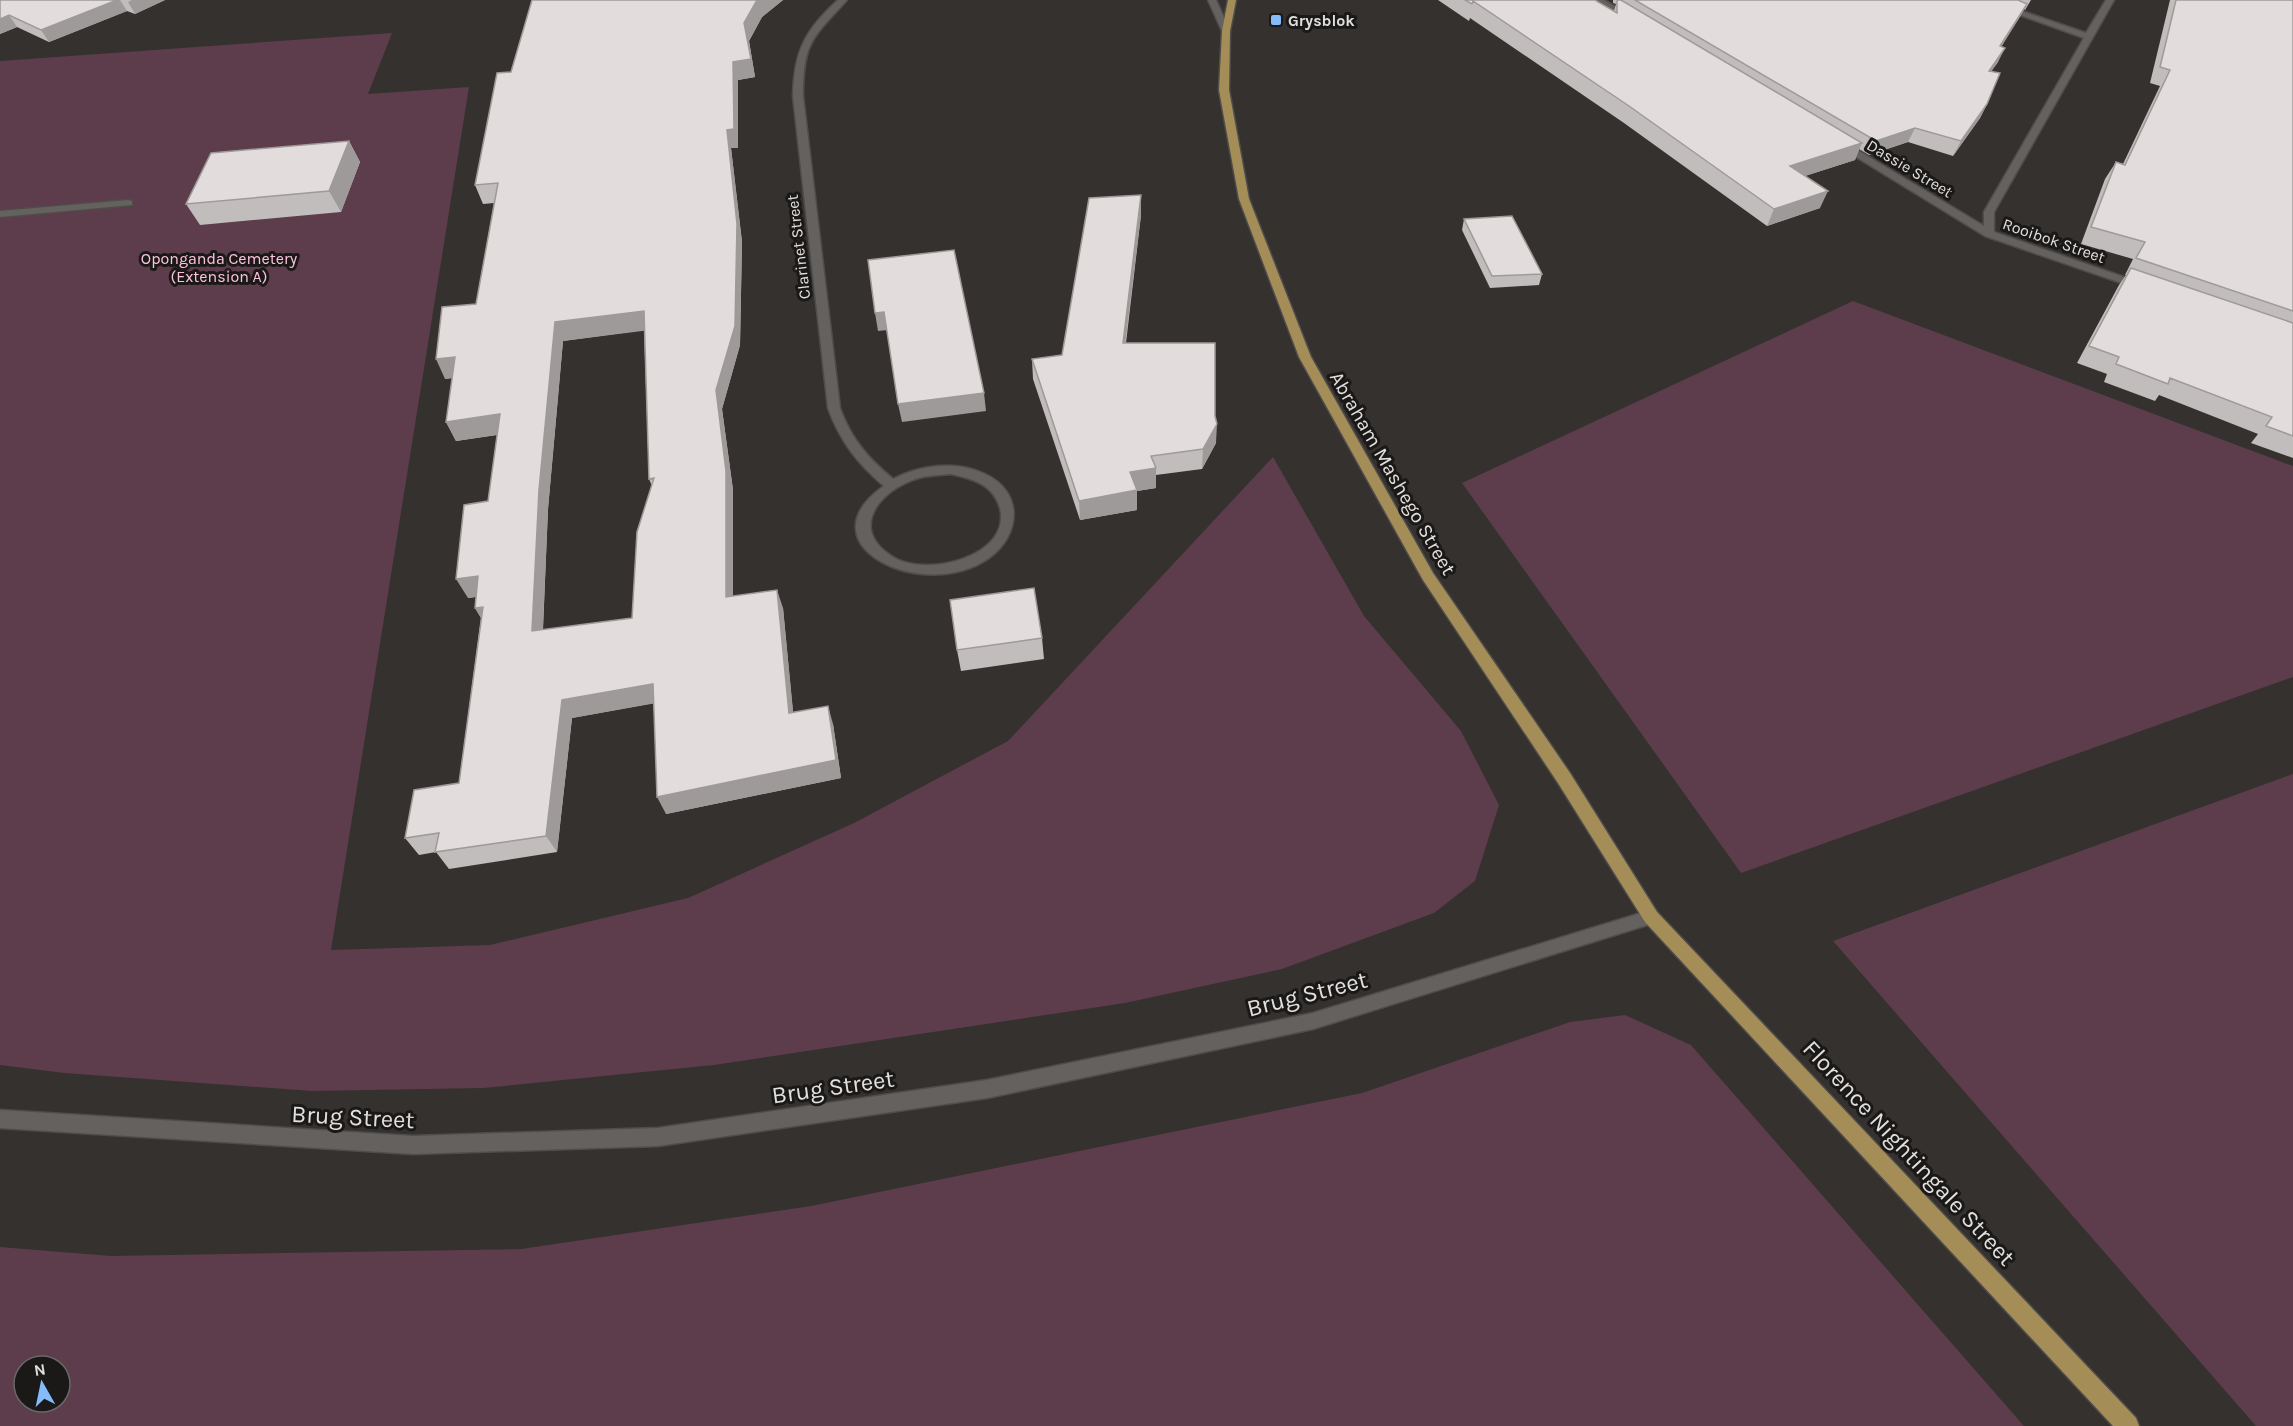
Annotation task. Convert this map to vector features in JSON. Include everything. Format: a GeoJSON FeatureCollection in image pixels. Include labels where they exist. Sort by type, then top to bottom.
{"type":"FeatureCollection","features":[{"type":"Feature","properties":{"kind":"main road","name":"Abraham Mashego Street"},"geometry":{"type":"LineString","coordinates":[[1232,0],[1226,31],[1224,90],[1244,199],[1305,357],[1428,576],[1564,778],[1651,917]]}},
{"type":"Feature","properties":{"kind":"main road","name":"Florence Nightingale Street"},"geometry":{"type":"LineString","coordinates":[[1651,917],[2128,1426]]}},
{"type":"Feature","properties":{"kind":"street","name":"Clarinet Street"},"geometry":{"type":"LineString","coordinates":[[843,0],[818,23],[807,40],[797,64],[798,96],[834,408],[841,430],[855,453],[891,484]]}},
{"type":"Feature","properties":{"kind":"street"},"geometry":{"type":"LineString","coordinates":[[1212,0],[1226,31]]}},
{"type":"Feature","properties":{"kind":"street"},"geometry":{"type":"LineString","coordinates":[[1598,0],[1638,23]]}},
{"type":"Feature","properties":{"kind":"street"},"geometry":{"type":"LineString","coordinates":[[1982,0],[2088,37]]}},
{"type":"Feature","properties":{"kind":"street","name":"Rooibok Street"},"geometry":{"type":"LineString","coordinates":[[2110,0],[1989,212],[1989,234],[2158,292]]}},
{"type":"Feature","properties":{"kind":"street","name":"Dassie Street"},"geometry":{"type":"LineString","coordinates":[[1830,139],[1989,234]]}},
{"type":"Feature","properties":{"kind":"street"},"geometry":{"type":"LineString","coordinates":[[0,214],[128,203]]}},
{"type":"Feature","properties":{"kind":"street"},"geometry":{"type":"LineString","coordinates":[[951,470],[980,477],[1001,492],[1010,513],[1005,535],[985,555],[956,568],[922,571],[892,564],[870,547],[863,525],[871,503],[891,484],[919,473],[951,470]]}},
{"type":"Feature","properties":{"kind":"street","name":"Brug Street"},"geometry":{"type":"LineString","coordinates":[[0,1119],[412,1145],[658,1137],[987,1089],[1313,1021],[1651,917]]}},
{"type":"Feature","properties":{"kind":"green space","name":"Oponganda Cemetery (Extension A)"},"geometry":{"type":"Polygon","coordinates":[[[392,33],[368,94],[469,87],[331,950],[490,945],[688,898],[854,823],[1008,741],[1273,457],[1364,616],[1461,731],[1499,805],[1475,881],[1434,913],[1282,969],[1125,1003],[714,1065],[484,1088],[312,1091],[64,1073],[0,1065],[0,61],[392,33]]]}},
{"type":"Feature","properties":{"kind":"green space"},"geometry":{"type":"Polygon","coordinates":[[[1853,301],[2293,466],[2293,677],[1741,873],[1462,483],[1853,301]]]}},
{"type":"Feature","properties":{"kind":"green space"},"geometry":{"type":"Polygon","coordinates":[[[2293,774],[2293,1426],[2256,1426],[1833,941],[2293,774]]]}},
{"type":"Feature","properties":{"kind":"green space"},"geometry":{"type":"Polygon","coordinates":[[[1625,1015],[1691,1045],[2024,1426],[0,1426],[0,1247],[111,1256],[521,1249],[811,1206],[1362,1093],[1570,1022],[1625,1015]]]}},
{"type":"Feature","properties":{"kind":"building"},"geometry":{"type":"Polygon","coordinates":[[[0,0],[117,0],[41,30],[9,15],[0,19],[0,0]]]}},
{"type":"Feature","properties":{"kind":"building"},"geometry":{"type":"Polygon","coordinates":[[[532,0],[757,0],[744,23],[751,59],[733,62],[734,129],[727,130],[737,224],[735,326],[716,390],[726,471],[726,597],[777,590],[789,713],[828,706],[836,760],[657,797],[653,684],[562,700],[546,836],[435,852],[439,833],[405,838],[414,790],[459,783],[483,607],[475,608],[478,576],[456,579],[464,505],[488,501],[500,414],[446,422],[455,357],[436,359],[442,307],[476,304],[498,183],[475,185],[497,73],[511,72],[532,0]],[[644,311],[555,322],[539,490],[532,631],[632,618],[637,532],[654,478],[649,479],[644,311]]]}},
{"type":"Feature","properties":{"kind":"building"},"geometry":{"type":"Polygon","coordinates":[[[1465,0],[1595,0],[1617,13],[1617,0],[1621,0],[1862,143],[1790,166],[1828,191],[1774,209],[1629,106],[1473,1],[1472,4],[1465,0]]]}},
{"type":"Feature","properties":{"kind":"building"},"geometry":{"type":"Polygon","coordinates":[[[1635,0],[2018,0],[2027,4],[2000,46],[2005,48],[1989,71],[2000,73],[1987,104],[1961,141],[1915,128],[1876,141],[1635,0]]]}},
{"type":"Feature","properties":{"kind":"building"},"geometry":{"type":"Polygon","coordinates":[[[2176,0],[2293,0],[2293,311],[2136,258],[2145,242],[2091,227],[2116,162],[2125,165],[2170,70],[2160,67],[2176,0]]]}},
{"type":"Feature","properties":{"kind":"building"},"geometry":{"type":"Polygon","coordinates":[[[349,141],[329,191],[186,204],[211,153],[349,141]]]}},
{"type":"Feature","properties":{"kind":"building"},"geometry":{"type":"Polygon","coordinates":[[[1141,195],[1123,343],[1215,343],[1215,416],[1217,424],[1203,449],[1151,456],[1156,468],[1130,472],[1137,490],[1079,501],[1032,359],[1062,355],[1089,198],[1141,195]]]}},
{"type":"Feature","properties":{"kind":"building"},"geometry":{"type":"Polygon","coordinates":[[[1512,216],[1542,274],[1492,276],[1464,219],[1512,216]]]}},
{"type":"Feature","properties":{"kind":"building"},"geometry":{"type":"Polygon","coordinates":[[[954,250],[984,393],[898,404],[884,312],[875,313],[868,260],[954,250]]]}},
{"type":"Feature","properties":{"kind":"building"},"geometry":{"type":"Polygon","coordinates":[[[2131,268],[2293,323],[2293,436],[2266,426],[2272,417],[2170,378],[2168,384],[2116,364],[2119,357],[2089,346],[2131,268]]]}},
{"type":"Feature","properties":{"kind":"building"},"geometry":{"type":"Polygon","coordinates":[[[1034,588],[1042,638],[957,650],[950,600],[1034,588]]]}},
{"type":"Feature","properties":{"kind":"place","name":"Grysblok"},"geometry":{"type":"Point","coordinates":[1276,20]}}]}
